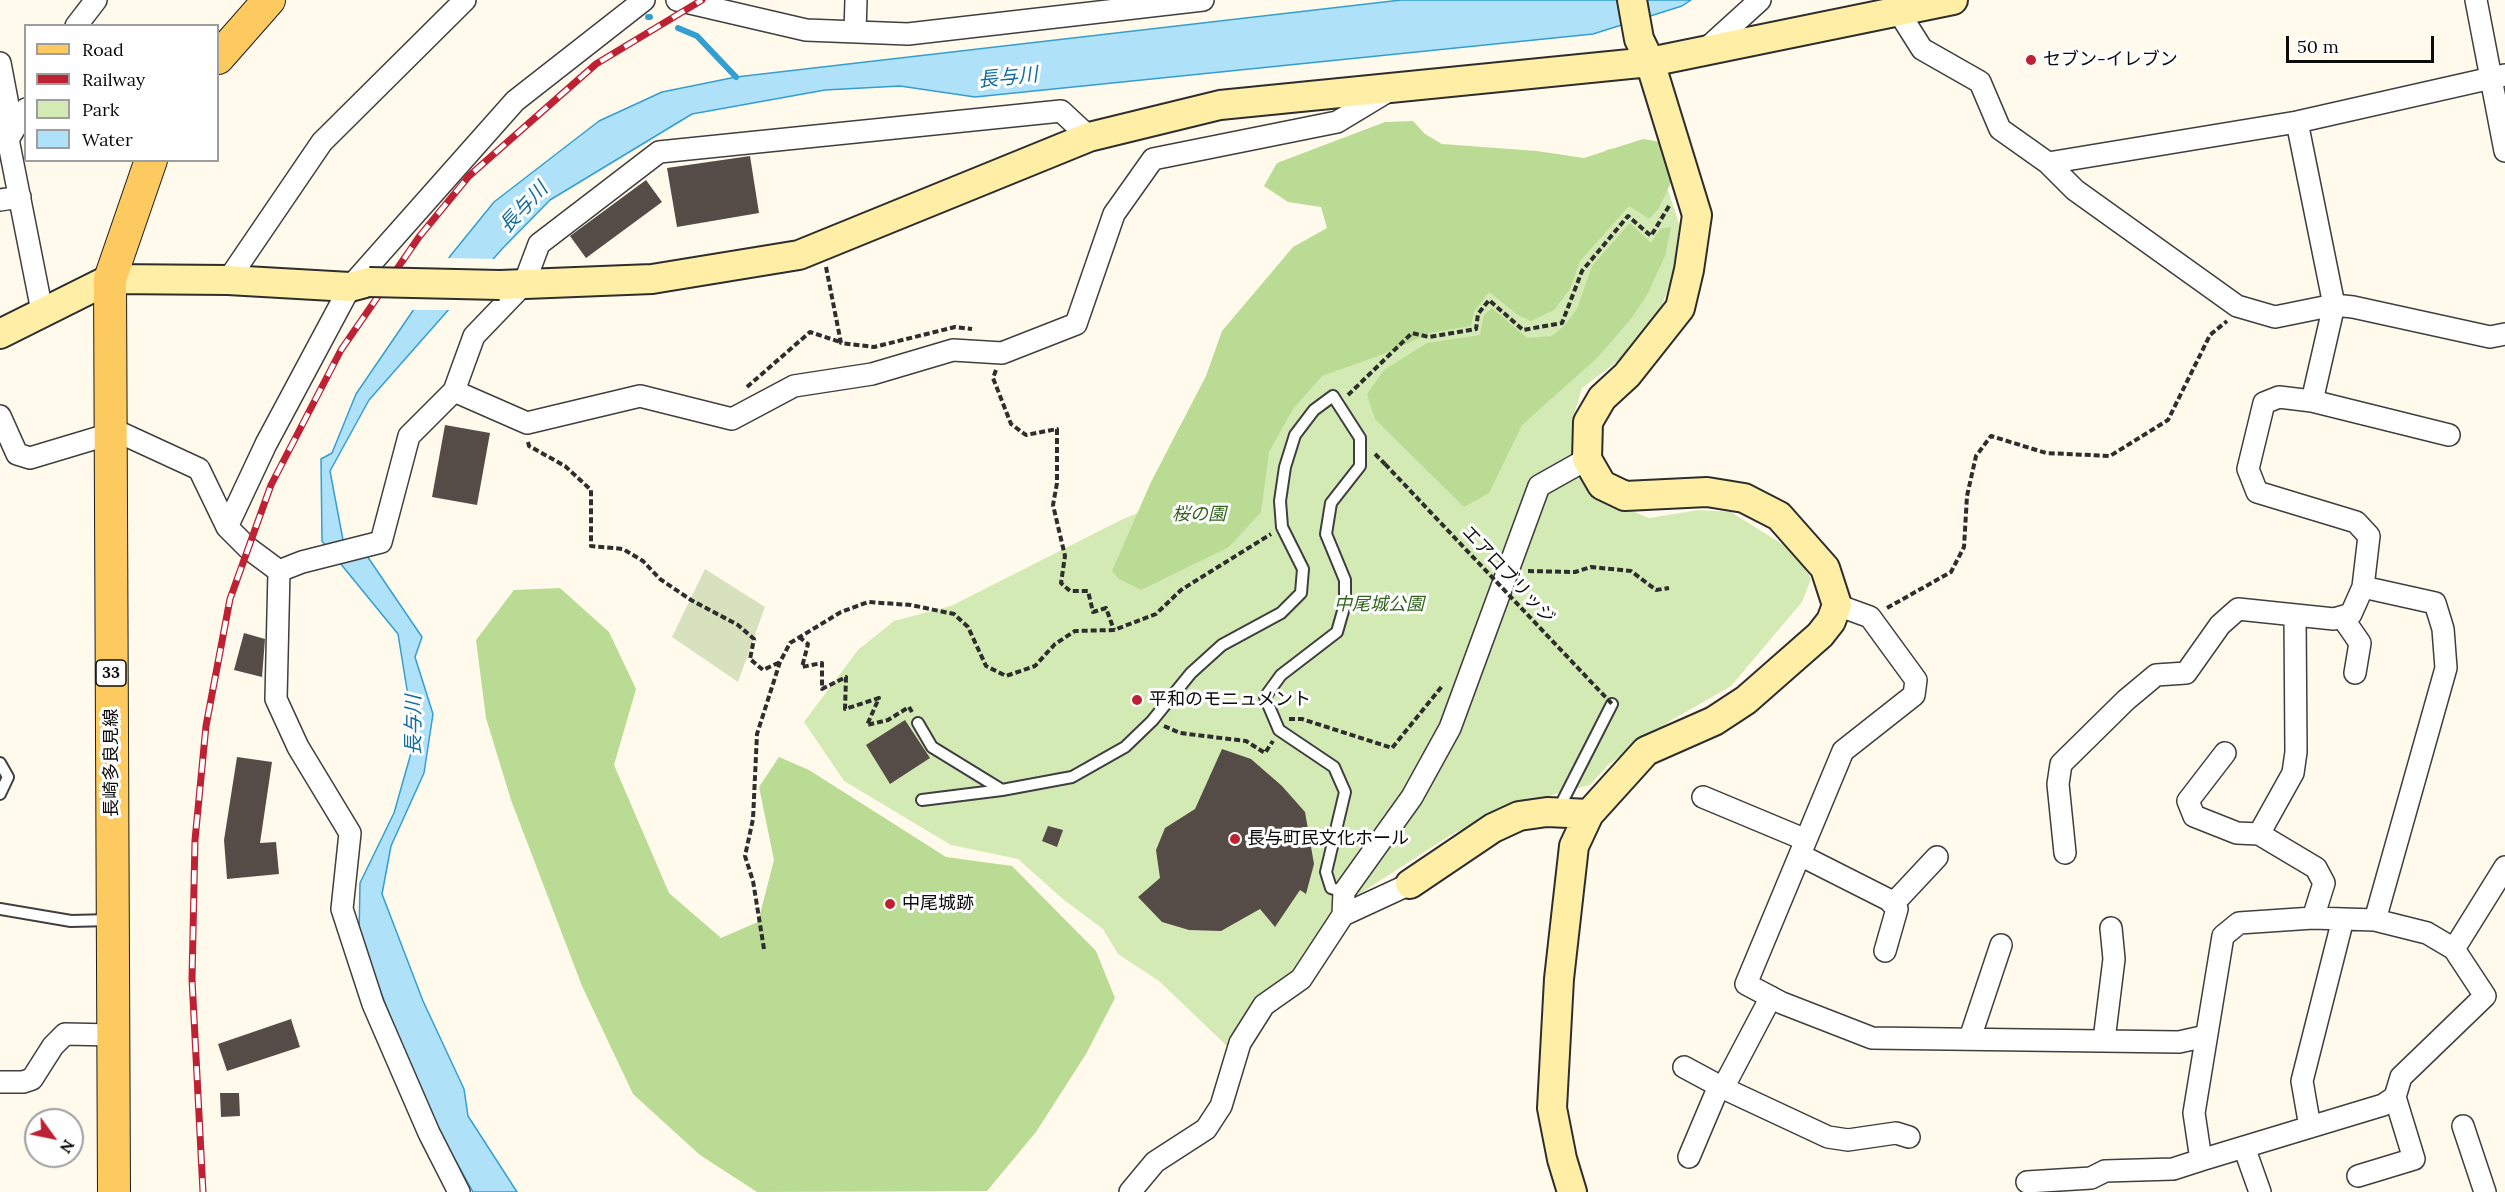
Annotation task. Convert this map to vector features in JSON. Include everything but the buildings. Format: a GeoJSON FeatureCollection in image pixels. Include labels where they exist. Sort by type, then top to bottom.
{"type":"FeatureCollection","features":[{"type":"Feature","properties":{"kind":"main road"},"geometry":{"type":"LineString","coordinates":[[219,56],[269,0]]}},
{"type":"Feature","properties":{"kind":"main road","name":"長崎多良見線"},"geometry":{"type":"LineString","coordinates":[[114,1192],[110,279],[150,162]]}},
{"type":"Feature","properties":{"kind":"street"},"geometry":{"type":"LineString","coordinates":[[78,24],[96,0]]}},
{"type":"Feature","properties":{"kind":"street"},"geometry":{"type":"LineString","coordinates":[[228,280],[322,142],[465,0]]}},
{"type":"Feature","properties":{"kind":"street"},"geometry":{"type":"LineString","coordinates":[[227,527],[266,444],[360,284],[515,101],[644,0]]}},
{"type":"Feature","properties":{"kind":"street"},"geometry":{"type":"LineString","coordinates":[[676,0],[806,30],[908,34],[1194,0]]}},
{"type":"Feature","properties":{"kind":"street"},"geometry":{"type":"LineString","coordinates":[[855,32],[856,0]]}},
{"type":"Feature","properties":{"kind":"street"},"geometry":{"type":"LineString","coordinates":[[1572,1192],[1562,1159],[1552,1108],[1559,979],[1574,846],[1589,814],[1646,751],[1714,721],[1746,700],[1820,635],[1831,621],[1837,605],[1825,568],[1779,516],[1744,498],[1707,492],[1625,496],[1602,485],[1587,459],[1588,422],[1602,398],[1628,375],[1680,308],[1689,270],[1696,215],[1645,50],[1632,0]]}},
{"type":"Feature","properties":{"kind":"street"},"geometry":{"type":"LineString","coordinates":[[1705,50],[1760,0]]}},
{"type":"Feature","properties":{"kind":"street"},"geometry":{"type":"LineString","coordinates":[[0,334],[110,279],[512,285],[652,279],[799,255],[1089,138],[1220,105],[1393,88],[1645,50],[1705,50],[1953,0]]}},
{"type":"Feature","properties":{"kind":"street"},"geometry":{"type":"LineString","coordinates":[[2476,0],[2499,76],[2505,151]]}},
{"type":"Feature","properties":{"kind":"street"},"geometry":{"type":"LineString","coordinates":[[1898,11],[1922,49],[1980,82],[2000,129],[2048,163],[2076,190],[2237,306],[2275,317],[2334,305],[2490,337],[2505,334]]}},
{"type":"Feature","properties":{"kind":"street"},"geometry":{"type":"LineString","coordinates":[[0,63],[8,105],[10,199],[42,311]]}},
{"type":"Feature","properties":{"kind":"street"},"geometry":{"type":"LineString","coordinates":[[2048,163],[2297,122],[2499,76]]}},
{"type":"Feature","properties":{"kind":"street"},"geometry":{"type":"LineString","coordinates":[[454,391],[527,423],[640,396],[732,419],[794,386],[872,374],[953,350],[1002,353],[1076,324],[1114,214],[1153,159],[1337,122],[1393,88]]}},
{"type":"Feature","properties":{"kind":"street"},"geometry":{"type":"LineString","coordinates":[[279,571],[381,542],[409,436],[454,391],[474,336],[539,244],[659,152],[1061,111],[1089,138]]}},
{"type":"Feature","properties":{"kind":"street"},"geometry":{"type":"LineString","coordinates":[[8,139],[24,112]]}},
{"type":"Feature","properties":{"kind":"street"},"geometry":{"type":"LineString","coordinates":[[2297,122],[2334,305],[2312,401]]}},
{"type":"Feature","properties":{"kind":"street"},"geometry":{"type":"LineString","coordinates":[[2065,853],[2058,784],[2061,764],[2156,675],[2186,673],[2220,625],[2238,609],[2334,619],[2350,614],[2363,586],[2369,536],[2356,522],[2256,492],[2248,469],[2264,403],[2279,397],[2312,401],[2379,420],[2449,435]]}},
{"type":"Feature","properties":{"kind":"street"},"geometry":{"type":"LineString","coordinates":[[0,416],[17,454],[30,458],[110,431],[199,469],[227,527],[248,548],[279,571]]}},
{"type":"Feature","properties":{"kind":"street"},"geometry":{"type":"LineString","coordinates":[[1130,1192],[1155,1162],[1206,1129],[1221,1106],[1240,1043],[1264,1005],[1301,979],[1342,915],[1344,892],[1412,797],[1457,710],[1477,660],[1507,568],[1539,486],[1587,459]]}},
{"type":"Feature","properties":{"kind":"street"},"geometry":{"type":"LineString","coordinates":[[279,571],[276,699],[298,747],[350,833],[342,909],[373,1004],[429,1133],[459,1192]]}},
{"type":"Feature","properties":{"kind":"street"},"geometry":{"type":"LineString","coordinates":[[2363,586],[2435,603],[2443,629],[2446,668],[2375,920]]}},
{"type":"Feature","properties":{"kind":"street"},"geometry":{"type":"LineString","coordinates":[[1837,605],[1870,617],[1916,681],[1914,695],[1843,751],[1746,984],[1771,997],[1872,1038],[2179,1042],[2206,1036]]}},
{"type":"Feature","properties":{"kind":"street"},"geometry":{"type":"LineString","coordinates":[[2259,834],[2293,773],[2296,752],[2295,615]]}},
{"type":"Feature","properties":{"kind":"street"},"geometry":{"type":"LineString","coordinates":[[2342,617],[2360,643],[2355,673]]}},
{"type":"Feature","properties":{"kind":"street"},"geometry":{"type":"LineString","coordinates":[[2225,753],[2188,801],[2194,816],[2237,833],[2259,834],[2316,868],[2324,883],[2313,918]]}},
{"type":"Feature","properties":{"kind":"street"},"geometry":{"type":"LineString","coordinates":[[1703,797],[1803,848],[1893,904],[1897,909],[1884,951]]}},
{"type":"Feature","properties":{"kind":"street"},"geometry":{"type":"LineString","coordinates":[[1342,915],[1410,884],[1493,828],[1519,816],[1557,812],[1589,814]]}},
{"type":"Feature","properties":{"kind":"street"},"geometry":{"type":"LineString","coordinates":[[1893,904],[1937,857]]}},
{"type":"Feature","properties":{"kind":"street"},"geometry":{"type":"LineString","coordinates":[[2454,949],[2505,867]]}},
{"type":"Feature","properties":{"kind":"street"},"geometry":{"type":"LineString","coordinates":[[2201,1160],[2194,1113],[2223,936],[2239,923],[2313,918],[2375,920],[2427,933],[2454,949],[2485,996],[2401,1077],[2395,1097],[2414,1159],[2358,1176]]}},
{"type":"Feature","properties":{"kind":"street"},"geometry":{"type":"LineString","coordinates":[[2310,1127],[2302,1081],[2343,919]]}},
{"type":"Feature","properties":{"kind":"street"},"geometry":{"type":"LineString","coordinates":[[2104,1040],[2114,960],[2111,928]]}},
{"type":"Feature","properties":{"kind":"street"},"geometry":{"type":"LineString","coordinates":[[1970,1038],[2001,945]]}},
{"type":"Feature","properties":{"kind":"street"},"geometry":{"type":"LineString","coordinates":[[1689,1157],[1721,1087],[1771,997]]}},
{"type":"Feature","properties":{"kind":"street"},"geometry":{"type":"LineString","coordinates":[[0,1082],[23,1082],[32,1079],[53,1046],[65,1034],[114,1035]]}},
{"type":"Feature","properties":{"kind":"street"},"geometry":{"type":"LineString","coordinates":[[1684,1067],[1721,1087],[1828,1137],[1848,1140],[1896,1133],[1908,1137]]}},
{"type":"Feature","properties":{"kind":"street"},"geometry":{"type":"LineString","coordinates":[[2027,1182],[2091,1178],[2105,1171],[2174,1169],[2384,1105],[2395,1097]]}},
{"type":"Feature","properties":{"kind":"street"},"geometry":{"type":"LineString","coordinates":[[2463,1126],[2485,1192]]}},
{"type":"Feature","properties":{"kind":"street"},"geometry":{"type":"LineString","coordinates":[[2244,1147],[2260,1192]]}},
{"type":"Feature","properties":{"kind":"lane"},"geometry":{"type":"LineString","coordinates":[[922,800],[1002,790],[1072,777],[1125,747],[1152,721],[1191,674],[1222,645],[1281,613],[1301,593],[1303,569],[1282,528],[1280,501],[1283,479],[1295,435],[1314,410],[1334,396],[1360,438],[1360,466],[1331,503],[1326,534],[1345,580],[1345,604],[1337,632],[1281,675],[1265,697],[1279,730],[1334,767],[1345,792],[1326,872],[1331,888],[1344,892]]}},
{"type":"Feature","properties":{"kind":"lane"},"geometry":{"type":"LineString","coordinates":[[1557,812],[1612,704]]}},
{"type":"Feature","properties":{"kind":"lane"},"geometry":{"type":"LineString","coordinates":[[918,723],[932,747],[1002,790]]}},
{"type":"Feature","properties":{"kind":"lane"},"geometry":{"type":"LineString","coordinates":[[0,763],[8,777],[0,794]]}},
{"type":"Feature","properties":{"kind":"lane"},"geometry":{"type":"LineString","coordinates":[[0,909],[71,921],[114,920]]}},
{"type":"Feature","properties":{"kind":"path"},"geometry":{"type":"LineString","coordinates":[[1338,404],[1413,333],[1429,337],[1476,329],[1478,314],[1490,300],[1523,330],[1562,323],[1582,271],[1628,216],[1651,236],[1666,209],[1686,186]]}},
{"type":"Feature","properties":{"kind":"path"},"geometry":{"type":"LineString","coordinates":[[822,246],[841,342]]}},
{"type":"Feature","properties":{"kind":"path"},"geometry":{"type":"LineString","coordinates":[[1870,617],[1951,572],[1964,547],[1967,496],[1976,456],[1991,436],[2046,453],[2110,456],[2168,420],[2210,335],[2223,327],[2237,306]]}},
{"type":"Feature","properties":{"kind":"path"},"geometry":{"type":"LineString","coordinates":[[719,416],[724,406],[810,333],[841,342],[874,347],[955,327],[975,330]]}},
{"type":"Feature","properties":{"kind":"path"},"geometry":{"type":"LineString","coordinates":[[1002,353],[993,378],[1011,424],[1026,435],[1057,429],[1057,483],[1053,505],[1065,556],[1061,583],[1070,591],[1088,591],[1093,612],[1106,608],[1114,630]]}},
{"type":"Feature","properties":{"kind":"path"},"geometry":{"type":"LineString","coordinates":[[527,423],[529,446],[565,466],[591,490],[593,513],[591,546],[623,549],[643,561],[660,579],[691,600],[738,625],[754,639],[750,659],[763,670],[780,662]]}},
{"type":"Feature","properties":{"kind":"path","name":"エアロブリッジ"},"geometry":{"type":"LineString","coordinates":[[1385,464],[1612,704]]}},
{"type":"Feature","properties":{"kind":"path"},"geometry":{"type":"LineString","coordinates":[[764,950],[753,881],[745,856],[753,819],[757,734],[780,662],[790,643],[841,612],[868,602],[911,605],[954,614],[968,627],[986,666],[1006,676],[1035,666],[1055,644],[1075,631],[1114,630],[1156,614],[1181,590],[1282,528]]}},
{"type":"Feature","properties":{"kind":"path"},"geometry":{"type":"LineString","coordinates":[[1507,568],[1538,573],[1575,572],[1591,567],[1631,571],[1656,590],[1670,588]]}},
{"type":"Feature","properties":{"kind":"path"},"geometry":{"type":"LineString","coordinates":[[799,638],[808,644],[802,667],[822,663],[822,689],[846,677],[845,709],[879,698],[867,725],[888,720]]}},
{"type":"Feature","properties":{"kind":"path"},"geometry":{"type":"LineString","coordinates":[[1152,721],[1180,733],[1246,741],[1265,753],[1288,719],[1302,719],[1392,748],[1446,682],[1444,705],[1457,710]]}},
{"type":"Feature","properties":{"kind":"green space","name":"桜の園"},"geometry":{"type":"Polygon","coordinates":[[[1413,121],[1425,134],[1442,144],[1537,151],[1584,158],[1643,139],[1660,142],[1674,176],[1659,208],[1649,219],[1629,206],[1580,261],[1570,289],[1554,310],[1531,321],[1518,315],[1489,292],[1474,312],[1471,326],[1429,333],[1392,351],[1322,376],[1293,409],[1269,452],[1261,512],[1229,547],[1141,590],[1119,579],[1112,571],[1151,482],[1206,376],[1222,331],[1293,247],[1327,228],[1321,207],[1288,202],[1264,186],[1277,163],[1385,122],[1413,121]]]}},
{"type":"Feature","properties":{"kind":"green space","name":"中尾城公園"},"geometry":{"type":"Polygon","coordinates":[[[1648,146],[1668,190],[1686,245],[1652,329],[1619,360],[1582,388],[1572,421],[1572,455],[1585,481],[1610,502],[1649,518],[1699,510],[1731,512],[1796,553],[1811,579],[1802,602],[1731,686],[1670,721],[1608,765],[1590,785],[1561,792],[1454,833],[1356,896],[1304,952],[1285,1001],[1228,1047],[1159,981],[1118,954],[1103,929],[1064,900],[1018,859],[951,845],[844,781],[804,722],[858,650],[894,621],[951,606],[1121,520],[1159,504],[1588,163],[1608,149],[1648,146]]]}},
{"type":"Feature","properties":{"kind":"green space"},"geometry":{"type":"Polygon","coordinates":[[[1630,223],[1651,243],[1660,229],[1671,227],[1665,256],[1647,295],[1630,320],[1597,358],[1522,425],[1489,493],[1464,507],[1375,419],[1367,394],[1384,370],[1427,343],[1480,335],[1484,315],[1492,308],[1527,338],[1552,336],[1564,326],[1577,309],[1592,266],[1630,223]]]}},
{"type":"Feature","properties":{"kind":"green space"},"geometry":{"type":"Polygon","coordinates":[[[705,569],[765,607],[738,682],[672,637],[705,569]]]}},
{"type":"Feature","properties":{"kind":"green space"},"geometry":{"type":"Polygon","coordinates":[[[560,588],[609,632],[636,689],[614,765],[669,893],[721,938],[758,922],[774,860],[759,787],[779,757],[809,770],[946,857],[1012,866],[1096,951],[1115,998],[1086,1054],[1036,1132],[987,1191],[757,1192],[700,1155],[633,1094],[582,986],[511,800],[486,718],[476,640],[514,590],[560,588]]]}},
{"type":"Feature","properties":{"kind":"water","name":"長与川"},"geometry":{"type":"Polygon","coordinates":[[[1401,0],[1691,0],[1682,6],[1593,34],[975,97],[900,86],[825,90],[692,114],[550,200],[502,249],[369,400],[330,471],[343,540],[363,550],[422,637],[415,657],[433,714],[424,773],[391,846],[382,894],[423,1001],[464,1089],[468,1116],[517,1192],[473,1192],[425,1106],[359,936],[360,883],[394,813],[415,739],[398,634],[322,541],[321,459],[332,453],[356,394],[451,255],[494,202],[599,121],[662,92],[736,77],[1401,0]]]}},
{"type":"Feature","properties":{"kind":"pier"},"geometry":{"type":"Polygon","coordinates":[[[445,258],[497,259],[452,310],[410,310],[445,258]]]}},
{"type":"Feature","properties":{"kind":"waterway"},"geometry":{"type":"LineString","coordinates":[[678,28],[697,36],[736,77]]}},
{"type":"Feature","properties":{"kind":"railway"},"geometry":{"type":"LineString","coordinates":[[203,1192],[192,979],[195,840],[206,726],[230,599],[271,485],[341,350],[419,237],[469,176],[596,64],[702,0]]}},
{"type":"Feature","properties":{"kind":"place","name":"セブン-イレブン"},"geometry":{"type":"Point","coordinates":[2031,60]}},
{"type":"Feature","properties":{"kind":"place","name":"平和のモニュメント"},"geometry":{"type":"Point","coordinates":[1137,700]}},
{"type":"Feature","properties":{"kind":"place","name":"長与町民文化ホール"},"geometry":{"type":"Point","coordinates":[1235,839]}},
{"type":"Feature","properties":{"kind":"place","name":"中尾城跡"},"geometry":{"type":"Point","coordinates":[890,904]}}]}
